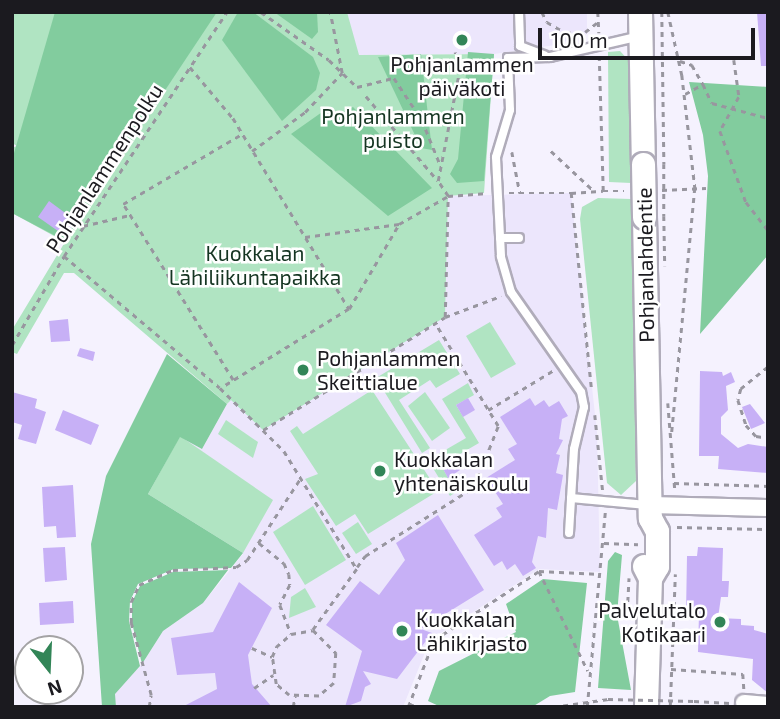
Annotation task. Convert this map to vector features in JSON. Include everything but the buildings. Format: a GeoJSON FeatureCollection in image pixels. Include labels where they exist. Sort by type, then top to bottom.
{"type":"FeatureCollection","features":[{"type":"Feature","properties":{"kind":"main road","name":"Pohjanlahdentie"},"geometry":{"type":"LineString","coordinates":[[640,12],[653,164],[650,512],[657,544],[657,566],[650,578],[646,707]]}},
{"type":"Feature","properties":{"kind":"street"},"geometry":{"type":"LineString","coordinates":[[650,512],[676,506],[768,508]]}},
{"type":"Feature","properties":{"kind":"street"},"geometry":{"type":"LineString","coordinates":[[744,704],[768,705]]}},
{"type":"Feature","properties":{"kind":"lane"},"geometry":{"type":"LineString","coordinates":[[519,12],[520,46],[550,57]]}},
{"type":"Feature","properties":{"kind":"lane"},"geometry":{"type":"LineString","coordinates":[[569,533],[574,449],[584,407],[577,382],[511,292],[500,239],[496,157],[510,110],[508,58],[550,57],[599,43],[640,36]]}},
{"type":"Feature","properties":{"kind":"lane"},"geometry":{"type":"LineString","coordinates":[[500,239],[519,238]]}},
{"type":"Feature","properties":{"kind":"lane"},"geometry":{"type":"LineString","coordinates":[[571,498],[604,501],[650,512]]}},
{"type":"Feature","properties":{"kind":"path","name":"Pohjanlammenpolku"},"geometry":{"type":"LineString","coordinates":[[12,345],[83,226],[227,12]]}},
{"type":"Feature","properties":{"kind":"path"},"geometry":{"type":"LineString","coordinates":[[261,12],[357,87],[365,88],[394,78],[422,120],[441,166]]}},
{"type":"Feature","properties":{"kind":"path"},"geometry":{"type":"LineString","coordinates":[[330,12],[342,73]]}},
{"type":"Feature","properties":{"kind":"path"},"geometry":{"type":"LineString","coordinates":[[542,12],[547,22],[566,33],[585,32],[598,21]]}},
{"type":"Feature","properties":{"kind":"path"},"geometry":{"type":"LineString","coordinates":[[598,12],[603,191]]}},
{"type":"Feature","properties":{"kind":"path"},"geometry":{"type":"LineString","coordinates":[[662,12],[653,164],[654,217],[665,270]]}},
{"type":"Feature","properties":{"kind":"path"},"geometry":{"type":"LineString","coordinates":[[668,12],[679,60],[695,188],[672,440]]}},
{"type":"Feature","properties":{"kind":"path"},"geometry":{"type":"LineString","coordinates":[[438,181],[458,73],[455,52]]}},
{"type":"Feature","properties":{"kind":"path"},"geometry":{"type":"LineString","coordinates":[[679,60],[692,65],[712,103],[768,118]]}},
{"type":"Feature","properties":{"kind":"path"},"geometry":{"type":"LineString","coordinates":[[734,60],[739,97],[720,131],[746,202],[768,230]]}},
{"type":"Feature","properties":{"kind":"path"},"geometry":{"type":"LineString","coordinates":[[190,66],[213,90],[242,134],[349,309]]}},
{"type":"Feature","properties":{"kind":"path"},"geometry":{"type":"LineString","coordinates":[[252,151],[305,112],[342,73]]}},
{"type":"Feature","properties":{"kind":"path"},"geometry":{"type":"LineString","coordinates":[[684,94],[703,84]]}},
{"type":"Feature","properties":{"kind":"path"},"geometry":{"type":"LineString","coordinates":[[366,96],[448,196],[445,317]]}},
{"type":"Feature","properties":{"kind":"path"},"geometry":{"type":"LineString","coordinates":[[233,380],[123,204],[242,134]]}},
{"type":"Feature","properties":{"kind":"path"},"geometry":{"type":"LineString","coordinates":[[551,151],[594,191]]}},
{"type":"Feature","properties":{"kind":"path"},"geometry":{"type":"LineString","coordinates":[[512,152],[520,193]]}},
{"type":"Feature","properties":{"kind":"path"},"geometry":{"type":"LineString","coordinates":[[671,189],[706,188]]}},
{"type":"Feature","properties":{"kind":"path"},"geometry":{"type":"LineString","coordinates":[[304,238],[399,224],[448,196],[631,191]]}},
{"type":"Feature","properties":{"kind":"path"},"geometry":{"type":"LineString","coordinates":[[571,193],[592,389]]}},
{"type":"Feature","properties":{"kind":"path"},"geometry":{"type":"LineString","coordinates":[[83,226],[130,215]]}},
{"type":"Feature","properties":{"kind":"path"},"geometry":{"type":"LineString","coordinates":[[220,388],[349,309],[399,224]]}},
{"type":"Feature","properties":{"kind":"path"},"geometry":{"type":"LineString","coordinates":[[64,256],[220,388],[284,451],[356,569]]}},
{"type":"Feature","properties":{"kind":"path"},"geometry":{"type":"LineString","coordinates":[[263,430],[445,317],[511,292]]}},
{"type":"Feature","properties":{"kind":"path"},"geometry":{"type":"LineString","coordinates":[[313,630],[331,644],[338,674],[328,690],[319,695],[295,696],[282,690],[273,675],[272,657],[276,647],[291,634],[313,630],[365,556],[474,487],[498,426],[435,323]]}},
{"type":"Feature","properties":{"kind":"path"},"geometry":{"type":"LineString","coordinates":[[488,410],[563,364]]}},
{"type":"Feature","properties":{"kind":"path"},"geometry":{"type":"LineString","coordinates":[[768,367],[741,389],[738,400],[746,425],[756,436],[768,438]]}},
{"type":"Feature","properties":{"kind":"path"},"geometry":{"type":"LineString","coordinates":[[666,390],[672,440],[676,536]]}},
{"type":"Feature","properties":{"kind":"path"},"geometry":{"type":"LineString","coordinates":[[587,707],[601,574],[604,501],[594,411]]}},
{"type":"Feature","properties":{"kind":"path"},"geometry":{"type":"LineString","coordinates":[[149,707],[151,695],[131,623],[131,602],[139,585],[173,570],[236,567],[259,543],[300,479]]}},
{"type":"Feature","properties":{"kind":"path"},"geometry":{"type":"LineString","coordinates":[[674,483],[768,486]]}},
{"type":"Feature","properties":{"kind":"path"},"geometry":{"type":"LineString","coordinates":[[677,527],[768,529]]}},
{"type":"Feature","properties":{"kind":"path"},"geometry":{"type":"LineString","coordinates":[[259,543],[284,563],[289,574],[290,585],[280,605],[291,634]]}},
{"type":"Feature","properties":{"kind":"path"},"geometry":{"type":"LineString","coordinates":[[419,707],[408,705],[434,640],[539,571],[601,574]]}},
{"type":"Feature","properties":{"kind":"path"},"geometry":{"type":"LineString","coordinates":[[539,571],[589,673]]}},
{"type":"Feature","properties":{"kind":"path"},"geometry":{"type":"LineString","coordinates":[[670,707],[675,572]]}},
{"type":"Feature","properties":{"kind":"path"},"geometry":{"type":"LineString","coordinates":[[252,648],[272,657]]}},
{"type":"Feature","properties":{"kind":"path"},"geometry":{"type":"LineString","coordinates":[[553,707],[586,700],[608,699],[744,704],[743,674],[671,669]]}},
{"type":"Feature","properties":{"kind":"path"},"geometry":{"type":"LineString","coordinates":[[254,688],[273,675]]}},
{"type":"Feature","properties":{"kind":"path"},"geometry":{"type":"LineString","coordinates":[[293,707],[295,696]]}},
{"type":"Feature","properties":{"kind":"shaded area","name":"Pohjanlammen päiväkoti"},"geometry":{"type":"Polygon","coordinates":[[[347,12],[587,12],[587,34],[555,45],[494,54],[358,55],[347,12]]]}},
{"type":"Feature","properties":{"kind":"shaded area","name":"Kuokkalan yhtenäiskoulu"},"geometry":{"type":"Polygon","coordinates":[[[571,193],[597,433],[600,572],[539,569],[430,640],[403,707],[116,707],[114,694],[142,664],[163,631],[203,603],[243,554],[180,436],[202,449],[230,399],[445,317],[448,196],[571,193]]]}},
{"type":"Feature","properties":{"kind":"green space"},"geometry":{"type":"Polygon","coordinates":[[[12,12],[347,12],[359,55],[494,54],[484,193],[448,196],[445,317],[263,430],[231,400],[227,404],[74,273],[64,273],[17,354],[12,352],[12,330],[65,242],[12,213],[12,148],[17,146],[12,143],[12,12]]]}},
{"type":"Feature","properties":{"kind":"green space"},"geometry":{"type":"Polygon","coordinates":[[[55,12],[217,12],[65,241],[12,213],[12,160],[55,12]]]}},
{"type":"Feature","properties":{"kind":"green space"},"geometry":{"type":"Polygon","coordinates":[[[238,12],[253,12],[313,57],[320,73],[316,90],[282,121],[222,40],[238,12]]]}},
{"type":"Feature","properties":{"kind":"green space"},"geometry":{"type":"Polygon","coordinates":[[[274,12],[317,12],[318,32],[312,39],[274,12]]]}},
{"type":"Feature","properties":{"kind":"green space"},"geometry":{"type":"Polygon","coordinates":[[[620,51],[630,62],[631,183],[609,182],[608,52],[620,51]]]}},
{"type":"Feature","properties":{"kind":"green space"},"geometry":{"type":"Polygon","coordinates":[[[468,52],[494,54],[484,181],[457,183],[450,174],[458,159],[468,52]]]}},
{"type":"Feature","properties":{"kind":"green space"},"geometry":{"type":"Polygon","coordinates":[[[421,54],[432,150],[421,148],[378,57],[421,54]]]}},
{"type":"Feature","properties":{"kind":"green space"},"geometry":{"type":"Polygon","coordinates":[[[689,82],[768,87],[768,255],[700,334],[708,176],[703,135],[689,82]]]}},
{"type":"Feature","properties":{"kind":"green space"},"geometry":{"type":"Polygon","coordinates":[[[353,107],[432,188],[388,216],[291,134],[325,110],[340,113],[353,107]]]}},
{"type":"Feature","properties":{"kind":"green space"},"geometry":{"type":"Polygon","coordinates":[[[598,198],[631,199],[636,481],[621,495],[607,483],[580,219],[582,207],[598,198]]]}},
{"type":"Feature","properties":{"kind":"green space"},"geometry":{"type":"Polygon","coordinates":[[[490,322],[516,364],[491,378],[466,336],[490,322]]]}},
{"type":"Feature","properties":{"kind":"green space"},"geometry":{"type":"Polygon","coordinates":[[[439,340],[460,374],[436,388],[430,380],[399,400],[430,448],[422,453],[376,378],[439,340]]]}},
{"type":"Feature","properties":{"kind":"green space"},"geometry":{"type":"Polygon","coordinates":[[[167,354],[227,404],[202,449],[180,437],[148,494],[243,553],[231,568],[174,569],[138,584],[130,601],[129,621],[140,666],[115,694],[116,707],[102,707],[91,544],[106,476],[167,354]]]}},
{"type":"Feature","properties":{"kind":"green space"},"geometry":{"type":"Polygon","coordinates":[[[468,383],[474,395],[456,405],[479,443],[441,465],[456,492],[450,496],[428,460],[466,438],[442,399],[468,383]]]}},
{"type":"Feature","properties":{"kind":"green space"},"geometry":{"type":"Polygon","coordinates":[[[372,390],[438,491],[368,534],[355,514],[336,526],[305,479],[318,474],[290,431],[297,426],[303,434],[372,390]]]}},
{"type":"Feature","properties":{"kind":"green space"},"geometry":{"type":"Polygon","coordinates":[[[425,392],[450,428],[432,441],[408,406],[425,392]]]}},
{"type":"Feature","properties":{"kind":"green space"},"geometry":{"type":"Polygon","coordinates":[[[226,420],[258,442],[253,458],[218,434],[226,420]]]}},
{"type":"Feature","properties":{"kind":"green space"},"geometry":{"type":"Polygon","coordinates":[[[180,436],[273,500],[243,553],[148,494],[180,436]]]}},
{"type":"Feature","properties":{"kind":"green space"},"geometry":{"type":"Polygon","coordinates":[[[313,506],[346,560],[305,585],[273,532],[313,506]]]}},
{"type":"Feature","properties":{"kind":"green space"},"geometry":{"type":"Polygon","coordinates":[[[358,522],[372,544],[356,554],[342,533],[358,522]]]}},
{"type":"Feature","properties":{"kind":"green space"},"geometry":{"type":"Polygon","coordinates":[[[615,552],[622,555],[617,615],[631,690],[598,688],[608,561],[615,552]]]}},
{"type":"Feature","properties":{"kind":"green space"},"geometry":{"type":"Polygon","coordinates":[[[228,570],[203,603],[163,631],[142,664],[132,623],[132,602],[140,586],[173,572],[228,570]]]}},
{"type":"Feature","properties":{"kind":"green space"},"geometry":{"type":"Polygon","coordinates":[[[543,579],[587,583],[575,692],[550,696],[532,707],[441,707],[428,701],[439,671],[516,632],[506,604],[543,579]]]}},
{"type":"Feature","properties":{"kind":"green space"},"geometry":{"type":"Polygon","coordinates":[[[305,588],[316,607],[289,618],[291,597],[305,588]]]}},
{"type":"Feature","properties":{"kind":"place","name":"Pohjanlammen päiväkoti"},"geometry":{"type":"Point","coordinates":[462,40]}},
{"type":"Feature","properties":{"kind":"place","name":"Pohjanlammen Skeittialue"},"geometry":{"type":"Point","coordinates":[303,370]}},
{"type":"Feature","properties":{"kind":"place","name":"Kuokkalan yhtenäiskoulu"},"geometry":{"type":"Point","coordinates":[380,471]}},
{"type":"Feature","properties":{"kind":"place","name":"Palvelutalo Kotikaari"},"geometry":{"type":"Point","coordinates":[720,622]}},
{"type":"Feature","properties":{"kind":"place","name":"Kuokkalan Lähikirjasto"},"geometry":{"type":"Point","coordinates":[402,631]}},
{"type":"Feature","properties":{"kind":"park label","name":"Pohjanlammen puisto"},"geometry":{"type":"Point","coordinates":[393,128]}},
{"type":"Feature","properties":{"kind":"park label","name":"Kuokkalan Lähiliikuntapaikka"},"geometry":{"type":"Point","coordinates":[255,265]}}]}
